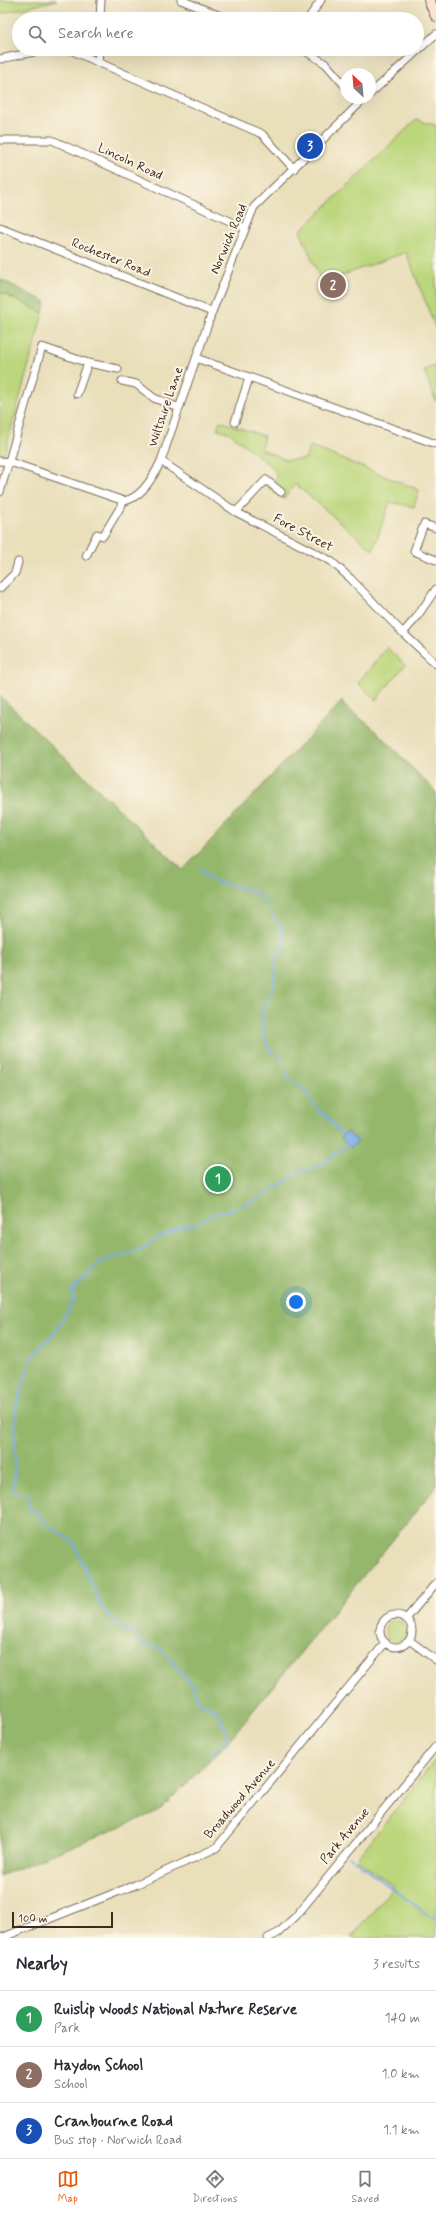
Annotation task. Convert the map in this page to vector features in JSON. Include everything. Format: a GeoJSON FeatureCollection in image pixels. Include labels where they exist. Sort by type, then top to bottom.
{"type":"FeatureCollection","features":[{"type":"Feature","properties":{"kind":"main road"},"geometry":{"type":"LineString","coordinates":[[429,0],[436,16]]}},
{"type":"Feature","properties":{"kind":"street"},"geometry":{"type":"LineString","coordinates":[[100,12],[101,0]]}},
{"type":"Feature","properties":{"kind":"street"},"geometry":{"type":"LineString","coordinates":[[181,0],[197,3],[214,12]]}},
{"type":"Feature","properties":{"kind":"street"},"geometry":{"type":"LineString","coordinates":[[313,12],[321,0]]}},
{"type":"Feature","properties":{"kind":"street"},"geometry":{"type":"LineString","coordinates":[[424,45],[436,34]]}},
{"type":"Feature","properties":{"kind":"street"},"geometry":{"type":"LineString","coordinates":[[0,59],[14,56]]}},
{"type":"Feature","properties":{"kind":"street"},"geometry":{"type":"LineString","coordinates":[[84,56],[262,134],[294,169]]}},
{"type":"Feature","properties":{"kind":"street"},"geometry":{"type":"LineString","coordinates":[[98,56],[98,62]]}},
{"type":"Feature","properties":{"kind":"street"},"geometry":{"type":"LineString","coordinates":[[313,56],[326,64],[340,80]]}},
{"type":"Feature","properties":{"kind":"street"},"geometry":{"type":"LineString","coordinates":[[376,89],[412,56]]}},
{"type":"Feature","properties":{"kind":"street","name":"Norwich Road"},"geometry":{"type":"LineString","coordinates":[[196,358],[212,312],[254,207],[294,169],[356,104]]}},
{"type":"Feature","properties":{"kind":"street","name":"Lincoln Road"},"geometry":{"type":"LineString","coordinates":[[0,140],[52,140],[245,228]]}},
{"type":"Feature","properties":{"kind":"street","name":"Rochester Road"},"geometry":{"type":"LineString","coordinates":[[0,227],[212,312]]}},
{"type":"Feature","properties":{"kind":"street"},"geometry":{"type":"LineString","coordinates":[[0,492],[10,462],[42,347],[88,362],[118,369]]}},
{"type":"Feature","properties":{"kind":"street","name":"Wiltshire Lane"},"geometry":{"type":"LineString","coordinates":[[124,501],[138,494],[155,473],[161,461],[196,358],[436,444]]}},
{"type":"Feature","properties":{"kind":"street"},"geometry":{"type":"LineString","coordinates":[[77,394],[88,362]]}},
{"type":"Feature","properties":{"kind":"street"},"geometry":{"type":"LineString","coordinates":[[235,422],[249,378]]}},
{"type":"Feature","properties":{"kind":"street"},"geometry":{"type":"LineString","coordinates":[[122,381],[136,384],[154,398],[179,408]]}},
{"type":"Feature","properties":{"kind":"street"},"geometry":{"type":"LineString","coordinates":[[0,461],[10,462],[124,501],[103,536],[97,534],[86,556]]}},
{"type":"Feature","properties":{"kind":"street","name":"Fore Street"},"geometry":{"type":"LineString","coordinates":[[161,461],[236,512],[331,560],[376,603],[402,633],[436,664]]}},
{"type":"Feature","properties":{"kind":"street"},"geometry":{"type":"LineString","coordinates":[[236,512],[266,480],[281,492]]}},
{"type":"Feature","properties":{"kind":"street"},"geometry":{"type":"LineString","coordinates":[[436,528],[424,524],[414,551],[436,560]]}},
{"type":"Feature","properties":{"kind":"street"},"geometry":{"type":"LineString","coordinates":[[0,588],[15,573],[18,562]]}},
{"type":"Feature","properties":{"kind":"street"},"geometry":{"type":"LineString","coordinates":[[402,633],[416,618],[436,589]]}},
{"type":"Feature","properties":{"kind":"street"},"geometry":{"type":"LineString","coordinates":[[406,1619],[436,1583]]}},
{"type":"Feature","properties":{"kind":"street"},"geometry":{"type":"LineString","coordinates":[[394,1615],[406,1619],[412,1630],[409,1640],[400,1647],[394,1647],[385,1643],[380,1631],[384,1620],[394,1615]]}},
{"type":"Feature","properties":{"kind":"street"},"geometry":{"type":"LineString","coordinates":[[409,1640],[436,1660]]}},
{"type":"Feature","properties":{"kind":"street","name":"Broadwood Avenue"},"geometry":{"type":"LineString","coordinates":[[1,1938],[135,1885],[216,1848],[385,1643]]}},
{"type":"Feature","properties":{"kind":"street","name":"Park Avenue"},"geometry":{"type":"LineString","coordinates":[[268,1938],[278,1933],[296,1916],[436,1746]]}},
{"type":"Feature","properties":{"kind":"green space"},"geometry":{"type":"Polygon","coordinates":[[[0,0],[57,0],[0,14],[0,0]]]}},
{"type":"Feature","properties":{"kind":"green space"},"geometry":{"type":"Polygon","coordinates":[[[416,120],[436,125],[436,329],[406,252],[322,283],[300,231],[416,120]]]}},
{"type":"Feature","properties":{"kind":"green space"},"geometry":{"type":"Polygon","coordinates":[[[0,279],[46,302],[43,313],[0,292],[0,279]]]}},
{"type":"Feature","properties":{"kind":"green space"},"geometry":{"type":"Polygon","coordinates":[[[0,292],[43,313],[3,459],[0,459],[0,292]]]}},
{"type":"Feature","properties":{"kind":"green space"},"geometry":{"type":"Polygon","coordinates":[[[436,365],[436,402],[424,370],[436,365]]]}},
{"type":"Feature","properties":{"kind":"green space"},"geometry":{"type":"Polygon","coordinates":[[[220,421],[264,436],[261,449],[286,460],[305,459],[310,446],[419,490],[414,507],[390,502],[373,550],[295,484],[284,499],[268,488],[277,477],[274,469],[230,433],[217,429],[220,421]]]}},
{"type":"Feature","properties":{"kind":"green space"},"geometry":{"type":"Polygon","coordinates":[[[387,647],[405,665],[376,700],[358,683],[387,647]]]}},
{"type":"Feature","properties":{"kind":"green space"},"geometry":{"type":"Polygon","coordinates":[[[0,696],[183,870],[342,701],[344,703],[343,705],[374,729],[436,792],[436,1487],[225,1745],[159,1811],[0,1876],[0,696]]]}},
{"type":"Feature","properties":{"kind":"green space"},"geometry":{"type":"Polygon","coordinates":[[[396,1620],[404,1623],[407,1631],[404,1639],[396,1642],[388,1639],[385,1631],[388,1623],[396,1620]]]}},
{"type":"Feature","properties":{"kind":"green space"},"geometry":{"type":"Polygon","coordinates":[[[436,1759],[436,1938],[351,1938],[394,1886],[356,1859],[436,1759]]]}},
{"type":"Feature","properties":{"kind":"water"},"geometry":{"type":"Polygon","coordinates":[[[347,1132],[358,1141],[351,1148],[342,1140],[342,1135],[347,1132]]]}},
{"type":"Feature","properties":{"kind":"waterway"},"geometry":{"type":"LineString","coordinates":[[200,868],[213,880],[249,890],[257,894],[264,901]]}},
{"type":"Feature","properties":{"kind":"waterway"},"geometry":{"type":"LineString","coordinates":[[273,915],[281,928],[284,944],[277,957],[274,985],[262,1011],[263,1033],[271,1052],[274,1054]]}},
{"type":"Feature","properties":{"kind":"waterway"},"geometry":{"type":"LineString","coordinates":[[279,1057],[283,1063]]}},
{"type":"Feature","properties":{"kind":"waterway"},"geometry":{"type":"LineString","coordinates":[[286,1070],[288,1077],[306,1092],[318,1111],[325,1114],[342,1135]]}},
{"type":"Feature","properties":{"kind":"waterway"},"geometry":{"type":"LineString","coordinates":[[213,1755],[212,1753],[228,1739],[218,1711],[197,1701],[194,1687],[160,1648],[139,1644],[137,1634],[123,1630],[103,1610],[74,1543],[45,1523],[38,1512],[29,1510],[30,1496],[14,1491],[16,1407],[32,1357],[57,1330],[75,1298],[71,1292],[101,1262],[144,1248],[156,1238],[181,1226],[196,1224],[217,1212],[227,1211],[254,1201],[281,1185],[299,1171],[320,1166],[347,1145]]}},
{"type":"Feature","properties":{"kind":"waterway"},"geometry":{"type":"LineString","coordinates":[[349,1856],[436,1921]]}},
{"type":"Feature","properties":{"kind":"place","name":"Cranbourne Road"},"geometry":{"type":"Point","coordinates":[310,146]}},
{"type":"Feature","properties":{"kind":"place","name":"Haydon School"},"geometry":{"type":"Point","coordinates":[333,285]}},
{"type":"Feature","properties":{"kind":"place","name":"Ruislip Woods National Nature Reserve"},"geometry":{"type":"Point","coordinates":[218,1179]}}]}
